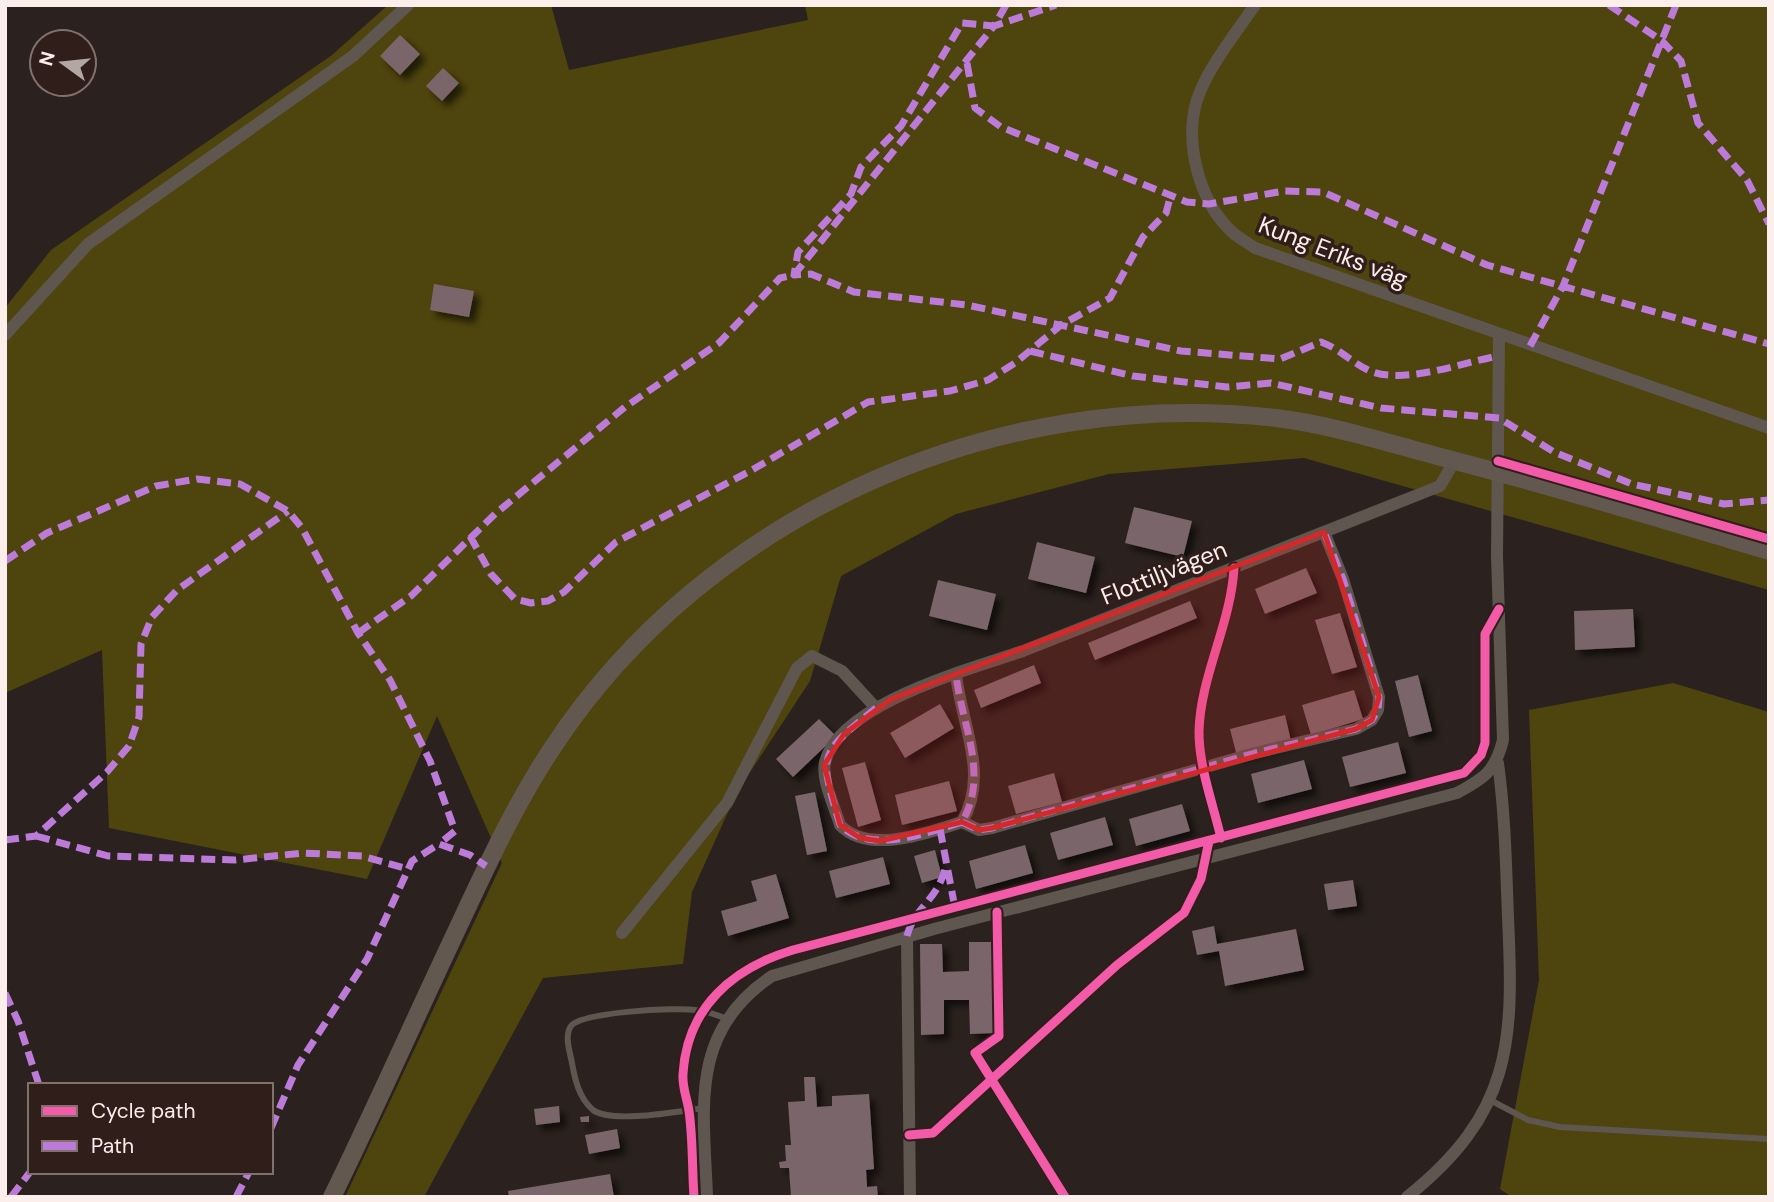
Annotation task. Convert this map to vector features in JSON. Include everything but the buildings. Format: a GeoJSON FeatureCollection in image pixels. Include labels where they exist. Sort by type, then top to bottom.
{"type":"FeatureCollection","features":[{"type":"Feature","properties":{"kind":"street"},"geometry":{"type":"LineString","coordinates":[[5,335],[88,244],[353,56],[408,5]]}},
{"type":"Feature","properties":{"kind":"street","name":"Kung Eriks väg"},"geometry":{"type":"LineString","coordinates":[[1255,5],[1224,51],[1197,101],[1192,128],[1194,158],[1209,204],[1229,230],[1255,248],[1499,336],[1769,428]]}},
{"type":"Feature","properties":{"kind":"street"},"geometry":{"type":"LineString","coordinates":[[1407,1197],[1439,1171],[1471,1134],[1490,1100],[1508,1041],[1511,1005],[1504,810],[1498,763],[1503,740],[1497,556],[1499,336]]}},
{"type":"Feature","properties":{"kind":"street"},"geometry":{"type":"LineString","coordinates":[[332,1197],[503,832],[554,745],[618,662],[652,627],[703,583],[782,527],[877,477],[934,454],[980,440],[1075,422],[1185,413],[1279,418],[1332,428],[1498,471],[1769,551]]}},
{"type":"Feature","properties":{"kind":"street","name":"Flottiljvägen"},"geometry":{"type":"LineString","coordinates":[[876,708],[956,674],[1440,486],[1455,460]]}},
{"type":"Feature","properties":{"kind":"street"},"geometry":{"type":"LineString","coordinates":[[622,933],[727,803],[797,668],[812,656],[842,671],[876,708],[844,734],[829,753],[824,765],[840,825],[860,838],[880,841],[962,822],[979,830],[992,828],[1255,753],[1356,729],[1372,720],[1378,710],[1379,696],[1343,579],[1324,532]]}},
{"type":"Feature","properties":{"kind":"street"},"geometry":{"type":"LineString","coordinates":[[956,674],[959,699],[974,751],[975,771],[975,791],[962,822]]}},
{"type":"Feature","properties":{"kind":"street"},"geometry":{"type":"LineString","coordinates":[[707,1197],[704,1108],[705,1072],[710,1050],[727,1019],[752,989],[772,976],[906,936],[1457,793],[1483,779],[1498,763]]}},
{"type":"Feature","properties":{"kind":"street"},"geometry":{"type":"LineString","coordinates":[[906,936],[911,1197]]}},
{"type":"Feature","properties":{"kind":"lane"},"geometry":{"type":"LineString","coordinates":[[704,1108],[659,1114],[608,1115],[595,1112],[584,1100],[575,1081],[568,1036],[570,1027],[581,1019],[605,1015],[694,1010],[727,1019]]}},
{"type":"Feature","properties":{"kind":"lane"},"geometry":{"type":"LineString","coordinates":[[1490,1100],[1528,1120],[1560,1127],[1769,1139]]}},
{"type":"Feature","properties":{"kind":"highlighted area"},"geometry":{"type":"Polygon","coordinates":[[[1324,532],[1379,697],[1372,720],[1356,729],[992,828],[979,830],[962,822],[880,841],[860,838],[840,825],[824,765],[844,734],[891,699],[1324,532]]]}},
{"type":"Feature","properties":{"kind":"shaded area"},"geometry":{"type":"Polygon","coordinates":[[[388,5],[551,5],[569,70],[808,20],[805,5],[1769,5],[1769,590],[1304,458],[1109,474],[956,514],[841,576],[810,681],[737,792],[692,892],[683,964],[543,978],[424,1197],[345,1197],[502,863],[437,716],[367,879],[109,828],[102,650],[5,693],[5,308],[51,250],[332,55],[388,5]]]}},
{"type":"Feature","properties":{"kind":"shaded area"},"geometry":{"type":"Polygon","coordinates":[[[1673,683],[1769,712],[1769,1197],[1512,1197],[1500,1189],[1539,980],[1529,710],[1673,683]]]}},
{"type":"Feature","properties":{"kind":"marked path"},"geometry":{"type":"LineString","coordinates":[[1006,5],[994,26],[962,23],[901,126],[861,167],[851,194],[798,252],[794,275],[811,274],[854,292],[967,305],[1181,351],[1280,359],[1321,342],[1368,370],[1397,375],[1433,371],[1498,356]]}},
{"type":"Feature","properties":{"kind":"marked path"},"geometry":{"type":"LineString","coordinates":[[358,633],[411,596],[495,514],[625,407],[719,343],[780,278],[794,275],[994,26],[1056,5]]}},
{"type":"Feature","properties":{"kind":"marked path"},"geometry":{"type":"LineString","coordinates":[[1609,5],[1662,41],[1681,61],[1698,123],[1747,180],[1769,224]]}},
{"type":"Feature","properties":{"kind":"marked path"},"geometry":{"type":"LineString","coordinates":[[1530,346],[1563,286],[1676,5]]}},
{"type":"Feature","properties":{"kind":"marked path"},"geometry":{"type":"LineString","coordinates":[[967,63],[975,108],[1001,127],[1187,202],[1209,204],[1284,191],[1323,192],[1487,265],[1769,344]]}},
{"type":"Feature","properties":{"kind":"marked path"},"geometry":{"type":"LineString","coordinates":[[470,536],[491,574],[515,599],[531,603],[548,601],[564,592],[616,542],[752,470],[868,402],[950,391],[988,380],[1015,363],[1061,325],[1110,298],[1143,237],[1166,213],[1171,194]]}},
{"type":"Feature","properties":{"kind":"marked path"},"geometry":{"type":"LineString","coordinates":[[1030,351],[1133,376],[1227,387],[1271,383],[1381,408],[1499,418],[1554,452],[1632,484],[1724,504],[1769,500]]}},
{"type":"Feature","properties":{"kind":"marked path"},"geometry":{"type":"LineString","coordinates":[[5,561],[47,533],[156,486],[197,479],[240,484],[288,511],[302,528],[358,633],[390,680],[430,761],[455,831],[439,844],[470,855],[486,866]]}},
{"type":"Feature","properties":{"kind":"marked path"},"geometry":{"type":"LineString","coordinates":[[5,840],[36,836],[107,772],[129,746],[139,717],[141,644],[152,617],[177,590],[288,511]]}},
{"type":"Feature","properties":{"kind":"marked path"},"geometry":{"type":"LineString","coordinates":[[962,822],[979,830],[992,828],[1255,753],[1356,729],[1372,720],[1378,710],[1379,697],[1343,579],[1324,532]]}},
{"type":"Feature","properties":{"kind":"marked path"},"geometry":{"type":"LineString","coordinates":[[876,708],[843,736],[828,758],[828,783],[840,825],[852,834],[866,839],[882,840],[916,836],[962,822],[974,786],[974,767],[956,674]]}},
{"type":"Feature","properties":{"kind":"marked path"},"geometry":{"type":"LineString","coordinates":[[940,829],[955,908]]}},
{"type":"Feature","properties":{"kind":"marked path"},"geometry":{"type":"LineString","coordinates":[[36,836],[108,856],[235,860],[303,853],[362,856],[408,869]]}},
{"type":"Feature","properties":{"kind":"marked path"},"geometry":{"type":"LineString","coordinates":[[273,1123],[298,1065],[367,959],[412,861],[439,844]]}},
{"type":"Feature","properties":{"kind":"marked path"},"geometry":{"type":"LineString","coordinates":[[907,936],[915,918],[938,887],[946,865]]}},
{"type":"Feature","properties":{"kind":"marked path"},"geometry":{"type":"LineString","coordinates":[[5,993],[18,1021],[38,1083]]}},
{"type":"Feature","properties":{"kind":"marked path"},"geometry":{"type":"LineString","coordinates":[[11,1197],[28,1174]]}},
{"type":"Feature","properties":{"kind":"marked path"},"geometry":{"type":"LineString","coordinates":[[236,1197],[248,1174]]}},
{"type":"Feature","properties":{"kind":"cycle path"},"geometry":{"type":"LineString","coordinates":[[1498,461],[1769,539]]}},
{"type":"Feature","properties":{"kind":"cycle path"},"geometry":{"type":"LineString","coordinates":[[1221,838],[1204,772],[1199,732],[1204,691],[1227,610],[1234,568]]}},
{"type":"Feature","properties":{"kind":"cycle path"},"geometry":{"type":"LineString","coordinates":[[694,1197],[690,1122],[683,1079],[686,1050],[693,1029],[704,1010],[733,979],[771,958],[793,950],[1464,773],[1481,755],[1485,743],[1485,634],[1499,609]]}},
{"type":"Feature","properties":{"kind":"cycle path"},"geometry":{"type":"LineString","coordinates":[[909,1135],[933,1133],[1117,965],[1184,913],[1201,879],[1209,841]]}},
{"type":"Feature","properties":{"kind":"cycle path"},"geometry":{"type":"LineString","coordinates":[[997,912],[999,1036],[975,1053],[1065,1197]]}}]}
